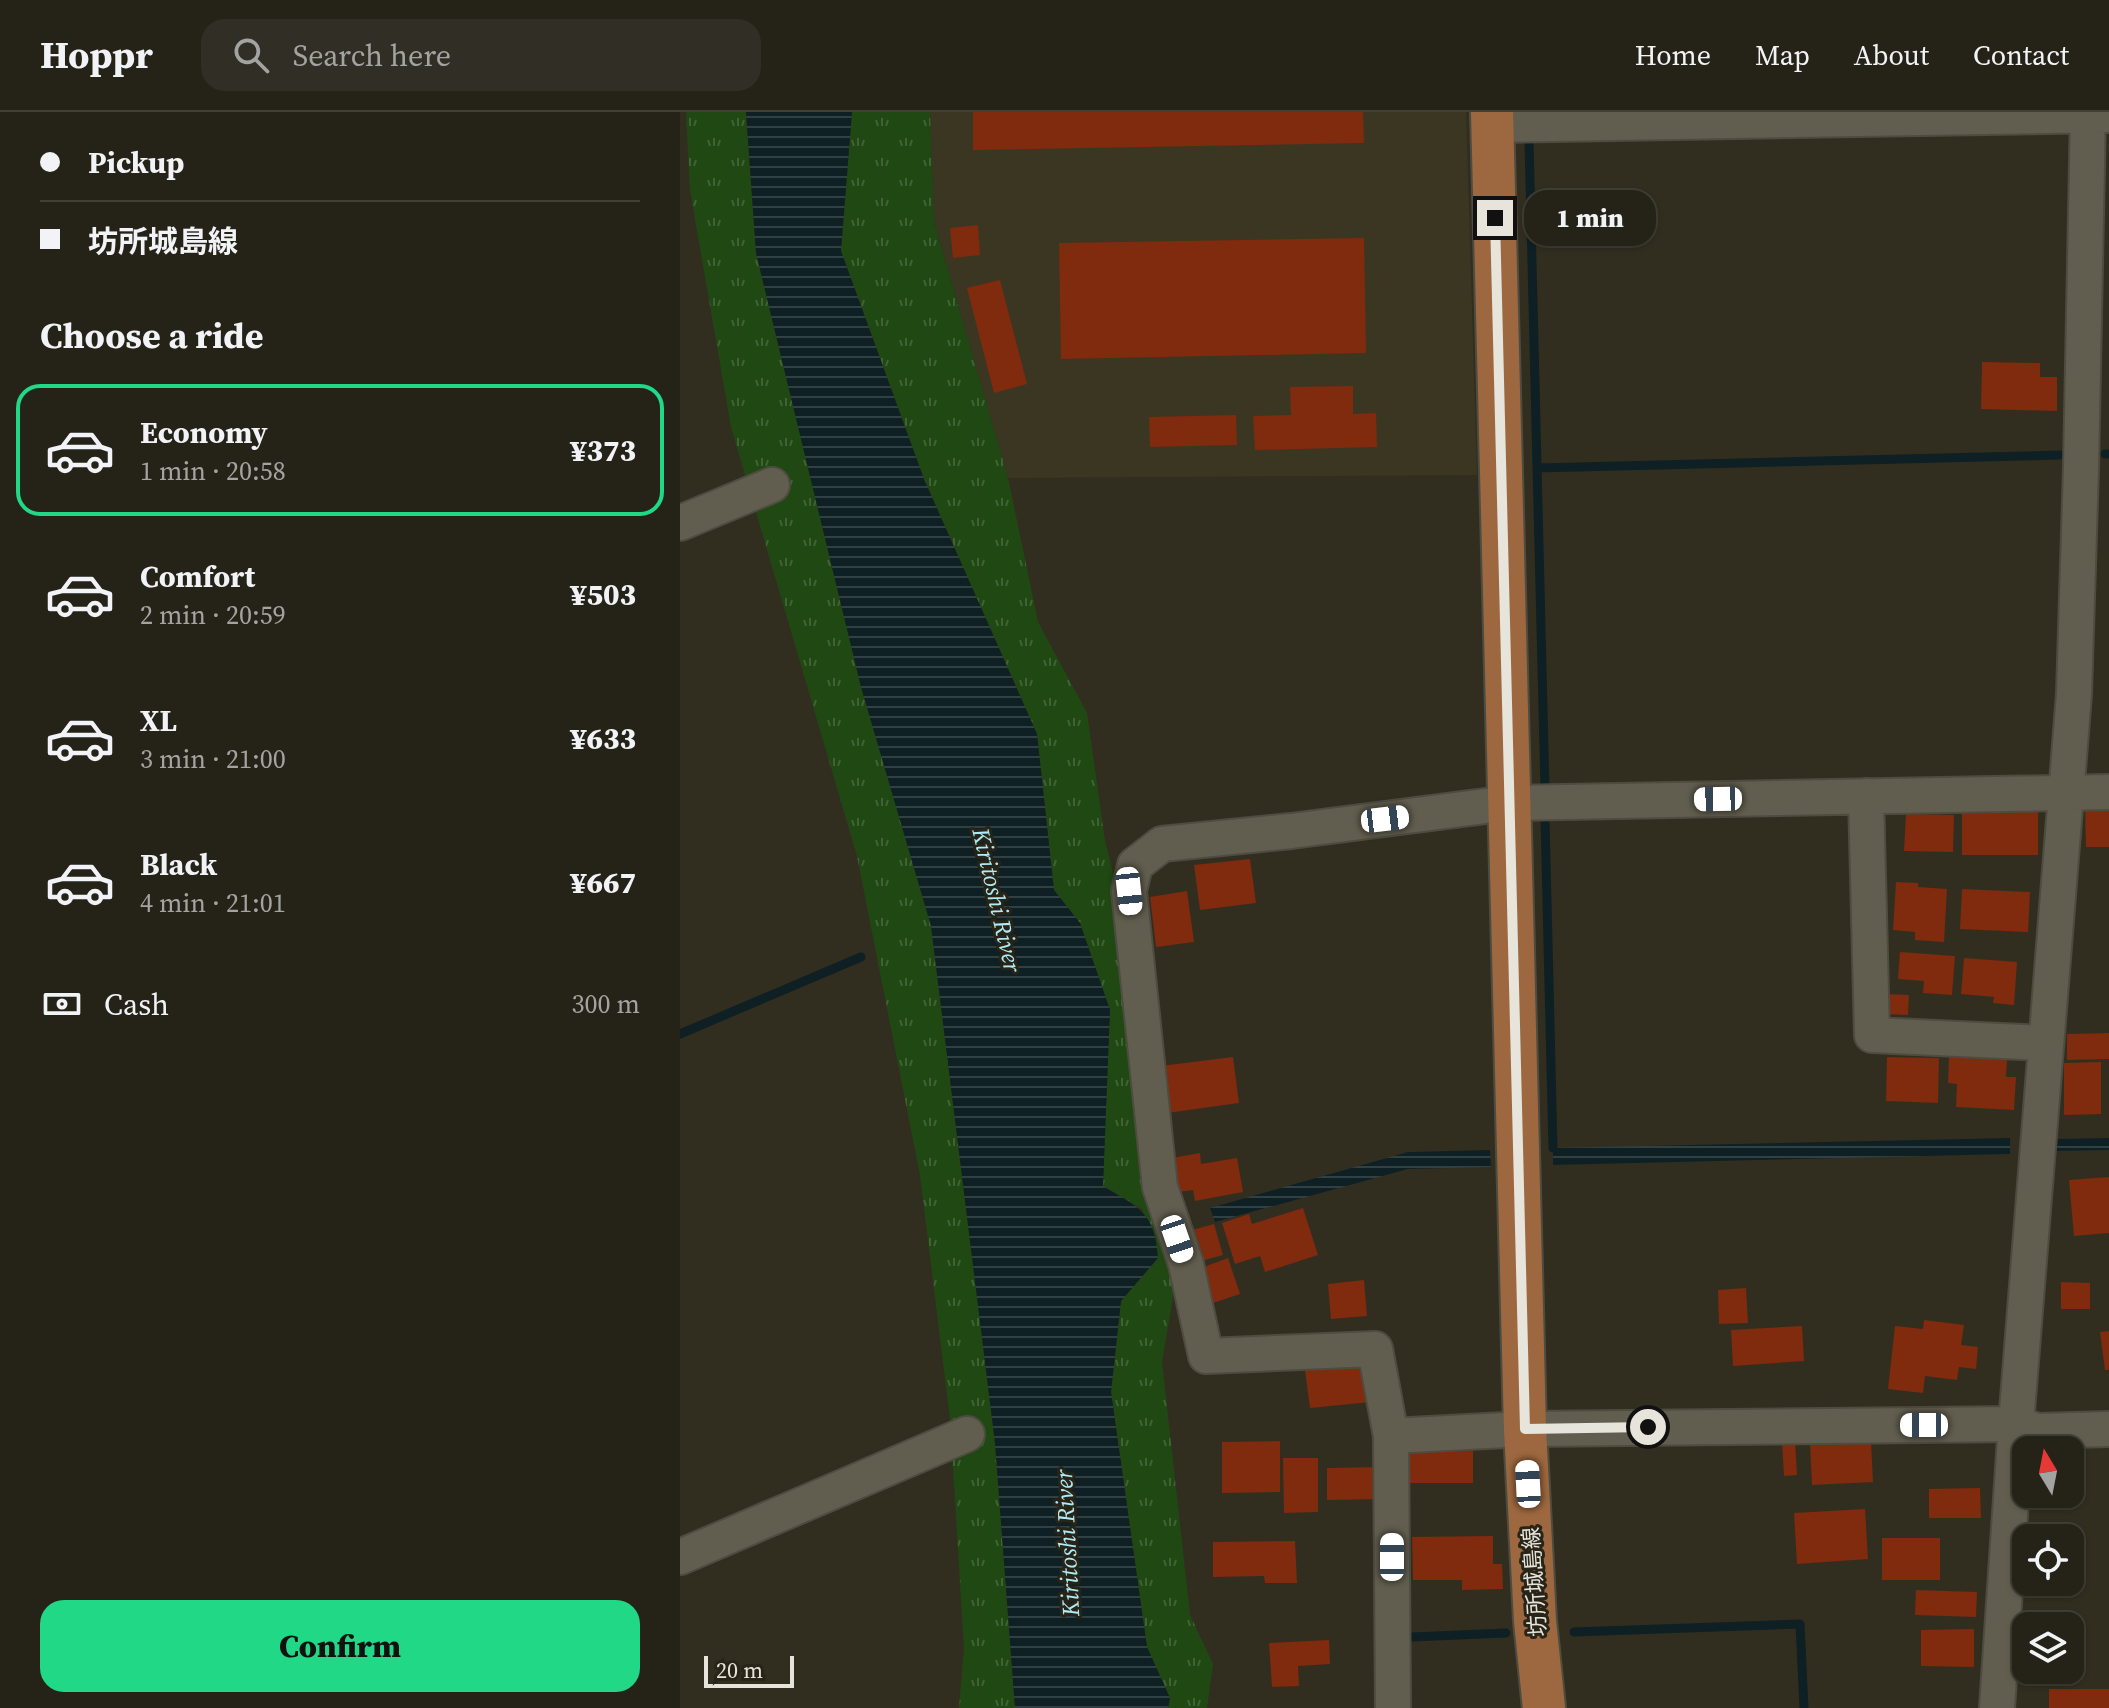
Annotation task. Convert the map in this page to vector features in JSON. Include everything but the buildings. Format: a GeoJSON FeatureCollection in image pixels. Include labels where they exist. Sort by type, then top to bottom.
{"type":"FeatureCollection","features":[{"type":"Feature","properties":{"kind":"main road","name":"坊所城島線"},"geometry":{"type":"LineString","coordinates":[[1492,119],[1525,1429],[1535,1621],[1544,1708]]}},
{"type":"Feature","properties":{"kind":"street"},"geometry":{"type":"LineString","coordinates":[[1492,119],[2095,114],[2074,694],[2016,1424],[1997,1708]]}},
{"type":"Feature","properties":{"kind":"street"},"geometry":{"type":"LineString","coordinates":[[680,523],[772,485]]}},
{"type":"Feature","properties":{"kind":"street"},"geometry":{"type":"LineString","coordinates":[[1393,1708],[1391,1436],[1375,1349],[1206,1356],[1186,1264],[1160,1187],[1129,891],[1135,865],[1162,844],[1509,803],[2109,792]]}},
{"type":"Feature","properties":{"kind":"street"},"geometry":{"type":"LineString","coordinates":[[1866,796],[1872,1035],[2046,1043]]}},
{"type":"Feature","properties":{"kind":"street"},"geometry":{"type":"LineString","coordinates":[[1391,1436],[1525,1429],[2016,1424],[2038,1431],[2109,1429]]}},
{"type":"Feature","properties":{"kind":"street"},"geometry":{"type":"LineString","coordinates":[[680,1557],[967,1434]]}},
{"type":"Feature","properties":{"kind":"shaded area"},"geometry":{"type":"Polygon","coordinates":[[[930,112],[1466,112],[1477,475],[1008,478],[934,221],[930,112]]]}},
{"type":"Feature","properties":{"kind":"green space"},"geometry":{"type":"Polygon","coordinates":[[[686,112],[746,112],[756,253],[861,687],[931,926],[995,1443],[1015,1708],[959,1708],[964,1648],[950,1419],[920,1175],[857,856],[731,427],[690,190],[686,112]]]}},
{"type":"Feature","properties":{"kind":"green space"},"geometry":{"type":"Polygon","coordinates":[[[852,112],[930,112],[934,222],[1008,478],[1038,622],[1087,713],[1105,841],[1126,926],[1176,1278],[1162,1362],[1190,1615],[1213,1664],[1207,1708],[1168,1708],[1170,1698],[1147,1647],[1111,1392],[1121,1301],[1158,1258],[1142,1209],[1103,1186],[1110,1010],[1080,923],[1054,890],[1037,734],[924,479],[841,251],[852,112]]]}},
{"type":"Feature","properties":{"kind":"water","name":"Kiritoshi River"},"geometry":{"type":"Polygon","coordinates":[[[746,112],[852,112],[841,251],[924,479],[1037,734],[1054,890],[1080,923],[1110,1010],[1103,1186],[1143,1213],[1153,1230],[1158,1258],[1121,1301],[1111,1392],[1147,1647],[1170,1698],[1168,1708],[1015,1708],[995,1443],[931,926],[861,687],[756,253],[746,112]]]}},
{"type":"Feature","properties":{"kind":"water"},"geometry":{"type":"Polygon","coordinates":[[[2010,1138],[2010,1154],[1553,1165],[1553,1148],[2010,1138]]]}},
{"type":"Feature","properties":{"kind":"water"},"geometry":{"type":"Polygon","coordinates":[[[2109,1138],[2109,1150],[2054,1151],[2054,1139],[2109,1138]]]}},
{"type":"Feature","properties":{"kind":"water"},"geometry":{"type":"Polygon","coordinates":[[[1490,1150],[1491,1167],[1408,1169],[1215,1222],[1210,1208],[1408,1152],[1490,1150]]]}},
{"type":"Feature","properties":{"kind":"waterway"},"geometry":{"type":"LineString","coordinates":[[1529,141],[1545,789]]}},
{"type":"Feature","properties":{"kind":"waterway"},"geometry":{"type":"LineString","coordinates":[[1537,468],[2060,455]]}},
{"type":"Feature","properties":{"kind":"waterway"},"geometry":{"type":"LineString","coordinates":[[1545,819],[1553,1148]]}},
{"type":"Feature","properties":{"kind":"waterway"},"geometry":{"type":"LineString","coordinates":[[680,1034],[861,957]]}},
{"type":"Feature","properties":{"kind":"waterway"},"geometry":{"type":"LineString","coordinates":[[1574,1632],[1800,1624],[1804,1708]]}},
{"type":"Feature","properties":{"kind":"waterway"},"geometry":{"type":"LineString","coordinates":[[1412,1637],[1506,1633]]}},
{"type":"Feature","properties":{"kind":"route"},"geometry":{"type":"LineString","coordinates":[[1495,218],[1525,1429],[1648,1427]]}}]}
